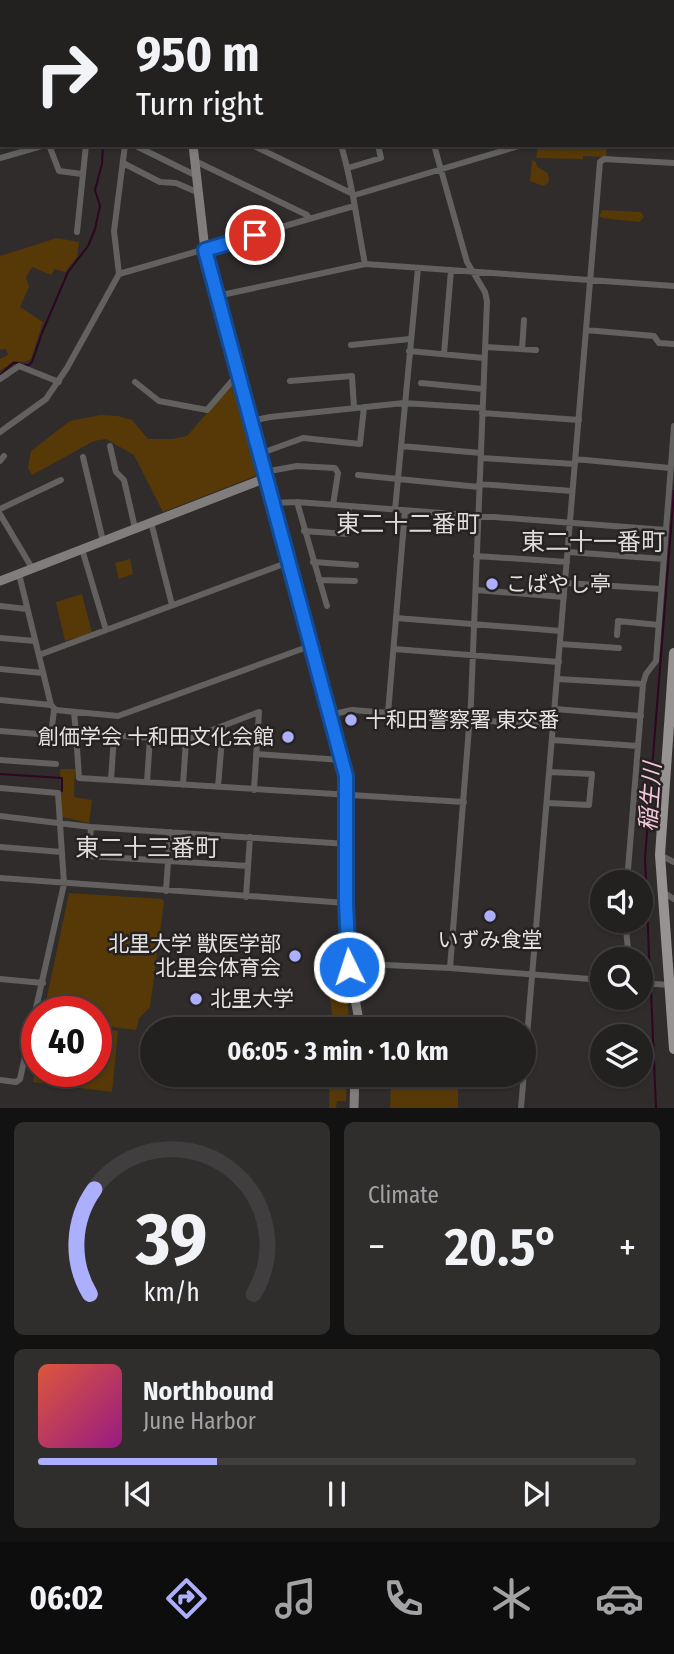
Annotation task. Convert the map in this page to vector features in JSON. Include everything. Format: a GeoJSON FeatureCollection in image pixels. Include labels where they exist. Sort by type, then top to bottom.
{"type":"FeatureCollection","features":[{"type":"Feature","properties":{"kind":"main road"},"geometry":{"type":"LineString","coordinates":[[674,653],[669,769],[660,855],[671,969],[674,1049]]}},
{"type":"Feature","properties":{"kind":"street"},"geometry":{"type":"LineString","coordinates":[[0,149],[1,157],[39,147]]}},
{"type":"Feature","properties":{"kind":"street"},"geometry":{"type":"LineString","coordinates":[[48,147],[59,171],[82,174]]}},
{"type":"Feature","properties":{"kind":"street"},"geometry":{"type":"LineString","coordinates":[[77,232],[86,147]]}},
{"type":"Feature","properties":{"kind":"street"},"geometry":{"type":"LineString","coordinates":[[0,431],[46,399],[118,274],[114,231],[125,147]]}},
{"type":"Feature","properties":{"kind":"street"},"geometry":{"type":"LineString","coordinates":[[138,147],[197,176]]}},
{"type":"Feature","properties":{"kind":"street"},"geometry":{"type":"LineString","coordinates":[[193,147],[205,250],[342,760],[347,796],[346,903],[349,967],[358,1017]]}},
{"type":"Feature","properties":{"kind":"street"},"geometry":{"type":"LineString","coordinates":[[256,147],[355,195],[441,170],[501,148]]}},
{"type":"Feature","properties":{"kind":"street"},"geometry":{"type":"LineString","coordinates":[[342,147],[355,195],[354,206],[365,264]]}},
{"type":"Feature","properties":{"kind":"street"},"geometry":{"type":"LineString","coordinates":[[348,168],[381,158],[378,147]]}},
{"type":"Feature","properties":{"kind":"street"},"geometry":{"type":"LineString","coordinates":[[435,147],[467,262],[487,296],[470,719],[450,968]]}},
{"type":"Feature","properties":{"kind":"street"},"geometry":{"type":"LineString","coordinates":[[522,1108],[600,162],[604,159],[674,163]]}},
{"type":"Feature","properties":{"kind":"street"},"geometry":{"type":"LineString","coordinates":[[195,161],[307,215],[309,219]]}},
{"type":"Feature","properties":{"kind":"street"},"geometry":{"type":"LineString","coordinates":[[123,163],[160,182],[176,183],[199,193]]}},
{"type":"Feature","properties":{"kind":"street"},"geometry":{"type":"LineString","coordinates":[[118,274],[354,206]]}},
{"type":"Feature","properties":{"kind":"street"},"geometry":{"type":"LineString","coordinates":[[217,296],[365,264],[674,286]]}},
{"type":"Feature","properties":{"kind":"street"},"geometry":{"type":"LineString","coordinates":[[395,510],[418,268]]}},
{"type":"Feature","properties":{"kind":"street"},"geometry":{"type":"LineString","coordinates":[[444,354],[451,270]]}},
{"type":"Feature","properties":{"kind":"street"},"geometry":{"type":"LineString","coordinates":[[522,349],[524,320]]}},
{"type":"Feature","properties":{"kind":"street"},"geometry":{"type":"LineString","coordinates":[[586,330],[654,336],[659,343],[674,344]]}},
{"type":"Feature","properties":{"kind":"street"},"geometry":{"type":"LineString","coordinates":[[351,345],[410,339]]}},
{"type":"Feature","properties":{"kind":"street"},"geometry":{"type":"LineString","coordinates":[[485,346],[536,350]]}},
{"type":"Feature","properties":{"kind":"street"},"geometry":{"type":"LineString","coordinates":[[409,351],[484,358]]}},
{"type":"Feature","properties":{"kind":"street"},"geometry":{"type":"LineString","coordinates":[[0,379],[19,366],[58,382]]}},
{"type":"Feature","properties":{"kind":"street"},"geometry":{"type":"LineString","coordinates":[[135,382],[159,401],[207,410],[238,374]]}},
{"type":"Feature","properties":{"kind":"street"},"geometry":{"type":"LineString","coordinates":[[290,381],[352,376],[354,408]]}},
{"type":"Feature","properties":{"kind":"street"},"geometry":{"type":"LineString","coordinates":[[421,383],[483,389]]}},
{"type":"Feature","properties":{"kind":"street"},"geometry":{"type":"LineString","coordinates":[[251,421],[404,403],[579,420]]}},
{"type":"Feature","properties":{"kind":"street"},"geometry":{"type":"LineString","coordinates":[[259,454],[303,438],[360,444],[365,407]]}},
{"type":"Feature","properties":{"kind":"street"},"geometry":{"type":"LineString","coordinates":[[628,870],[643,684],[646,674],[656,661],[674,426]]}},
{"type":"Feature","properties":{"kind":"street"},"geometry":{"type":"LineString","coordinates":[[110,446],[116,472],[124,480],[135,528]]}},
{"type":"Feature","properties":{"kind":"street"},"geometry":{"type":"LineString","coordinates":[[401,446],[481,455],[670,468]]}},
{"type":"Feature","properties":{"kind":"street"},"geometry":{"type":"LineString","coordinates":[[83,457],[103,541]]}},
{"type":"Feature","properties":{"kind":"street"},"geometry":{"type":"LineString","coordinates":[[0,581],[265,475],[297,466],[335,468],[338,473],[334,505]]}},
{"type":"Feature","properties":{"kind":"street"},"geometry":{"type":"LineString","coordinates":[[358,475],[572,491]]}},
{"type":"Feature","properties":{"kind":"street"},"geometry":{"type":"LineString","coordinates":[[32,568],[0,511],[61,480]]}},
{"type":"Feature","properties":{"kind":"street"},"geometry":{"type":"LineString","coordinates":[[273,503],[297,502],[666,530]]}},
{"type":"Feature","properties":{"kind":"street"},"geometry":{"type":"LineString","coordinates":[[297,502],[327,606]]}},
{"type":"Feature","properties":{"kind":"street"},"geometry":{"type":"LineString","coordinates":[[304,531],[347,534],[349,506]]}},
{"type":"Feature","properties":{"kind":"street"},"geometry":{"type":"LineString","coordinates":[[388,713],[405,511]]}},
{"type":"Feature","properties":{"kind":"street"},"geometry":{"type":"LineString","coordinates":[[151,522],[172,605]]}},
{"type":"Feature","properties":{"kind":"street"},"geometry":{"type":"LineString","coordinates":[[82,549],[106,630]]}},
{"type":"Feature","properties":{"kind":"street"},"geometry":{"type":"LineString","coordinates":[[568,552],[664,559]]}},
{"type":"Feature","properties":{"kind":"street"},"geometry":{"type":"LineString","coordinates":[[476,556],[567,562]]}},
{"type":"Feature","properties":{"kind":"street"},"geometry":{"type":"LineString","coordinates":[[39,655],[289,562]]}},
{"type":"Feature","properties":{"kind":"street"},"geometry":{"type":"LineString","coordinates":[[313,562],[356,565]]}},
{"type":"Feature","properties":{"kind":"street"},"geometry":{"type":"LineString","coordinates":[[0,731],[51,735],[53,707],[19,574]]}},
{"type":"Feature","properties":{"kind":"street"},"geometry":{"type":"LineString","coordinates":[[319,580],[355,582]]}},
{"type":"Feature","properties":{"kind":"street"},"geometry":{"type":"LineString","coordinates":[[565,583],[661,589]]}},
{"type":"Feature","properties":{"kind":"street"},"geometry":{"type":"LineString","coordinates":[[476,590],[564,597]]}},
{"type":"Feature","properties":{"kind":"street"},"geometry":{"type":"LineString","coordinates":[[0,606],[27,608]]}},
{"type":"Feature","properties":{"kind":"street"},"geometry":{"type":"LineString","coordinates":[[396,618],[561,631]]}},
{"type":"Feature","properties":{"kind":"street"},"geometry":{"type":"LineString","coordinates":[[617,635],[618,621],[659,625]]}},
{"type":"Feature","properties":{"kind":"street"},"geometry":{"type":"LineString","coordinates":[[0,638],[35,641]]}},
{"type":"Feature","properties":{"kind":"street"},"geometry":{"type":"LineString","coordinates":[[560,644],[619,648]]}},
{"type":"Feature","properties":{"kind":"street"},"geometry":{"type":"LineString","coordinates":[[0,700],[118,716],[310,646]]}},
{"type":"Feature","properties":{"kind":"street"},"geometry":{"type":"LineString","coordinates":[[394,649],[559,662]]}},
{"type":"Feature","properties":{"kind":"street"},"geometry":{"type":"LineString","coordinates":[[0,670],[43,673]]}},
{"type":"Feature","properties":{"kind":"street"},"geometry":{"type":"LineString","coordinates":[[558,678],[643,684]]}},
{"type":"Feature","properties":{"kind":"street"},"geometry":{"type":"LineString","coordinates":[[555,709],[640,716]]}},
{"type":"Feature","properties":{"kind":"street"},"geometry":{"type":"LineString","coordinates":[[329,715],[352,710],[554,726]]}},
{"type":"Feature","properties":{"kind":"street"},"geometry":{"type":"LineString","coordinates":[[75,712],[79,778],[464,802]]}},
{"type":"Feature","properties":{"kind":"street"},"geometry":{"type":"LineString","coordinates":[[76,733],[186,740],[259,712],[254,790]]}},
{"type":"Feature","properties":{"kind":"street"},"geometry":{"type":"LineString","coordinates":[[218,787],[223,726]]}},
{"type":"Feature","properties":{"kind":"street"},"geometry":{"type":"LineString","coordinates":[[111,780],[114,736]]}},
{"type":"Feature","properties":{"kind":"street"},"geometry":{"type":"LineString","coordinates":[[147,782],[150,738]]}},
{"type":"Feature","properties":{"kind":"street"},"geometry":{"type":"LineString","coordinates":[[183,785],[186,740]]}},
{"type":"Feature","properties":{"kind":"street"},"geometry":{"type":"LineString","coordinates":[[553,740],[638,746]]}},
{"type":"Feature","properties":{"kind":"street"},"geometry":{"type":"LineString","coordinates":[[257,754],[342,760]]}},
{"type":"Feature","properties":{"kind":"street"},"geometry":{"type":"LineString","coordinates":[[0,760],[56,764]]}},
{"type":"Feature","properties":{"kind":"street"},"geometry":{"type":"LineString","coordinates":[[548,803],[589,805],[592,774],[550,772]]}},
{"type":"Feature","properties":{"kind":"street"},"geometry":{"type":"LineString","coordinates":[[0,788],[58,793],[64,884],[20,1079],[16,1082],[0,1080]]}},
{"type":"Feature","properties":{"kind":"street"},"geometry":{"type":"LineString","coordinates":[[0,816],[60,821],[91,827],[347,844]]}},
{"type":"Feature","properties":{"kind":"street"},"geometry":{"type":"LineString","coordinates":[[91,827],[89,856],[248,866]]}},
{"type":"Feature","properties":{"kind":"street"},"geometry":{"type":"LineString","coordinates":[[166,891],[170,832]]}},
{"type":"Feature","properties":{"kind":"street"},"geometry":{"type":"LineString","coordinates":[[246,897],[250,837]]}},
{"type":"Feature","properties":{"kind":"street"},"geometry":{"type":"LineString","coordinates":[[0,847],[62,852]]}},
{"type":"Feature","properties":{"kind":"street"},"geometry":{"type":"LineString","coordinates":[[660,855],[674,862]]}},
{"type":"Feature","properties":{"kind":"street"},"geometry":{"type":"LineString","coordinates":[[0,878],[346,903]]}},
{"type":"Feature","properties":{"kind":"street"},"geometry":{"type":"LineString","coordinates":[[662,894],[674,899]]}},
{"type":"Feature","properties":{"kind":"street"},"geometry":{"type":"LineString","coordinates":[[349,967],[364,964],[450,968],[590,979]]}},
{"type":"Feature","properties":{"kind":"street"},"geometry":{"type":"LineString","coordinates":[[0,979],[43,983]]}},
{"type":"Feature","properties":{"kind":"street"},"geometry":{"type":"LineString","coordinates":[[653,984],[670,985]]}},
{"type":"Feature","properties":{"kind":"street"},"geometry":{"type":"LineString","coordinates":[[354,1108],[355,1087]]}},
{"type":"Feature","properties":{"kind":"shaded area"},"geometry":{"type":"Polygon","coordinates":[[[538,147],[607,147],[606,157],[536,158],[538,147]]]}},
{"type":"Feature","properties":{"kind":"shaded area"},"geometry":{"type":"Polygon","coordinates":[[[532,160],[548,174],[548,183],[543,186],[530,181],[532,160]]]}},
{"type":"Feature","properties":{"kind":"shaded area"},"geometry":{"type":"Polygon","coordinates":[[[602,210],[641,212],[644,217],[639,222],[602,218],[599,216],[602,210]]]}},
{"type":"Feature","properties":{"kind":"shaded area"},"geometry":{"type":"Polygon","coordinates":[[[57,238],[79,242],[77,257],[65,272],[55,269],[51,275],[32,267],[26,277],[29,287],[20,307],[43,322],[31,359],[25,362],[14,361],[0,371],[0,359],[8,355],[6,349],[0,350],[0,256],[57,238]]]}},
{"type":"Feature","properties":{"kind":"shaded area"},"geometry":{"type":"Polygon","coordinates":[[[234,382],[258,475],[163,512],[134,455],[106,439],[94,441],[32,475],[28,468],[31,451],[70,421],[100,415],[118,416],[132,420],[148,439],[187,436],[234,382]]]}},
{"type":"Feature","properties":{"kind":"shaded area"},"geometry":{"type":"Polygon","coordinates":[[[130,559],[133,574],[119,579],[115,563],[130,559]]]}},
{"type":"Feature","properties":{"kind":"shaded area"},"geometry":{"type":"Polygon","coordinates":[[[82,594],[92,633],[65,641],[56,602],[82,594]]]}},
{"type":"Feature","properties":{"kind":"shaded area"},"geometry":{"type":"Polygon","coordinates":[[[60,769],[75,769],[74,797],[92,800],[89,823],[62,817],[60,769]]]}},
{"type":"Feature","properties":{"kind":"shaded area"},"geometry":{"type":"Polygon","coordinates":[[[69,893],[162,899],[164,902],[150,1007],[139,1018],[136,1030],[112,1027],[112,996],[47,996],[69,893]]]}},
{"type":"Feature","properties":{"kind":"shaded area"},"geometry":{"type":"Polygon","coordinates":[[[338,941],[339,974],[347,998],[349,1017],[333,1017],[328,972],[338,941]]]}},
{"type":"Feature","properties":{"kind":"shaded area"},"geometry":{"type":"Polygon","coordinates":[[[112,1030],[118,1031],[112,1092],[72,1087],[112,1087],[112,1030]]]}},
{"type":"Feature","properties":{"kind":"shaded area"},"geometry":{"type":"Polygon","coordinates":[[[330,1087],[347,1087],[346,1101],[337,1101],[336,1108],[329,1108],[330,1087]]]}},
{"type":"Feature","properties":{"kind":"shaded area"},"geometry":{"type":"Polygon","coordinates":[[[391,1087],[458,1087],[458,1108],[390,1108],[391,1087]]]}},
{"type":"Feature","properties":{"kind":"waterway"},"geometry":{"type":"LineString","coordinates":[[24,365],[32,362],[68,272],[88,246],[95,229],[100,206],[95,190],[102,164],[103,147]]}},
{"type":"Feature","properties":{"kind":"waterway"},"geometry":{"type":"LineString","coordinates":[[0,375],[13,363],[18,363]]}},
{"type":"Feature","properties":{"kind":"waterway","name":"稲生川"},"geometry":{"type":"LineString","coordinates":[[649,947],[645,858],[674,491]]}},
{"type":"Feature","properties":{"kind":"waterway"},"geometry":{"type":"LineString","coordinates":[[0,774],[62,778],[62,791]]}},
{"type":"Feature","properties":{"kind":"waterway","name":"稲生川"},"geometry":{"type":"LineString","coordinates":[[652,1010],[656,1108]]}},
{"type":"Feature","properties":{"kind":"place","name":"こばやし亭"},"geometry":{"type":"Point","coordinates":[492,584]}},
{"type":"Feature","properties":{"kind":"place","name":"十和田警察署 東交番"},"geometry":{"type":"Point","coordinates":[351,720]}},
{"type":"Feature","properties":{"kind":"place","name":"創価学会 十和田文化会館"},"geometry":{"type":"Point","coordinates":[288,737]}},
{"type":"Feature","properties":{"kind":"place","name":"いずみ食堂"},"geometry":{"type":"Point","coordinates":[490,916]}},
{"type":"Feature","properties":{"kind":"place","name":"北里大学 獣医学部 北里会体育会"},"geometry":{"type":"Point","coordinates":[295,956]}},
{"type":"Feature","properties":{"kind":"place","name":"北里大学"},"geometry":{"type":"Point","coordinates":[196,999]}},
{"type":"Feature","properties":{"kind":"district","name":"東二十二番町"},"geometry":{"type":"Point","coordinates":[408,524]}},
{"type":"Feature","properties":{"kind":"district","name":"東二十一番町"},"geometry":{"type":"Point","coordinates":[593,542]}},
{"type":"Feature","properties":{"kind":"district","name":"東二十三番町"},"geometry":{"type":"Point","coordinates":[147,848]}},
{"type":"Feature","properties":{"kind":"route"},"geometry":{"type":"LineString","coordinates":[[255,235],[205,250],[346,776],[349,967]]}}]}
